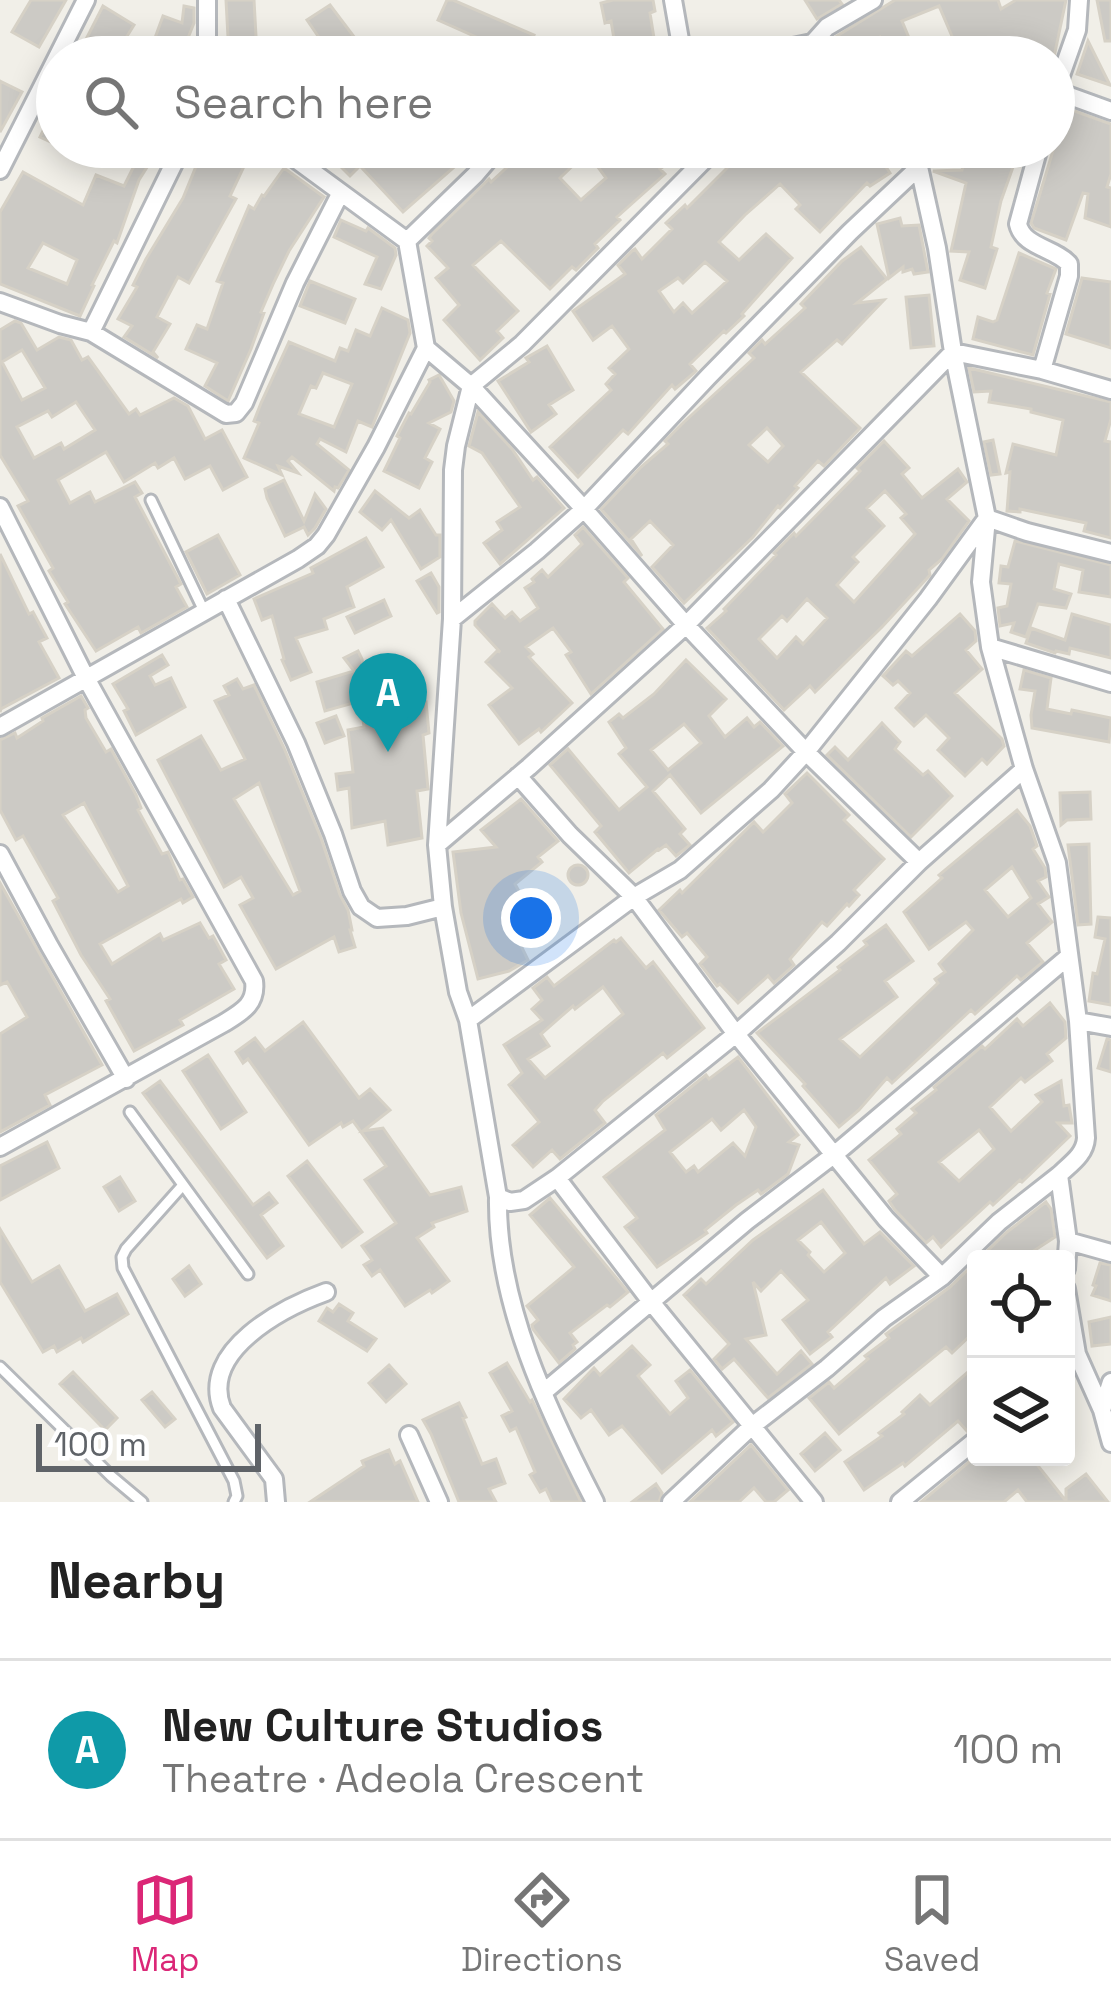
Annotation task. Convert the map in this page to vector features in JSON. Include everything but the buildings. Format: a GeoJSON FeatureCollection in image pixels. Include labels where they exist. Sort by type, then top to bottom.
{"type":"FeatureCollection","features":[{"type":"Feature","properties":{"kind":"street"},"geometry":{"type":"LineString","coordinates":[[66,36],[84,0]]}},
{"type":"Feature","properties":{"kind":"street"},"geometry":{"type":"LineString","coordinates":[[207,0],[207,36]]}},
{"type":"Feature","properties":{"kind":"street"},"geometry":{"type":"LineString","coordinates":[[673,0],[679,36]]}},
{"type":"Feature","properties":{"kind":"street"},"geometry":{"type":"LineString","coordinates":[[821,36],[826,27],[873,0]]}},
{"type":"Feature","properties":{"kind":"street"},"geometry":{"type":"LineString","coordinates":[[1075,36],[1079,0]]}},
{"type":"Feature","properties":{"kind":"street"},"geometry":{"type":"LineString","coordinates":[[0,170],[36,97]]}},
{"type":"Feature","properties":{"kind":"street"},"geometry":{"type":"LineString","coordinates":[[1075,99],[1111,111]]}},
{"type":"Feature","properties":{"kind":"street"},"geometry":{"type":"LineString","coordinates":[[92,332],[172,168]]}},
{"type":"Feature","properties":{"kind":"street"},"geometry":{"type":"LineString","coordinates":[[0,727],[317,546],[376,447],[426,348],[407,241],[306,168]]}},
{"type":"Feature","properties":{"kind":"street"},"geometry":{"type":"LineString","coordinates":[[407,241],[481,168]]}},
{"type":"Feature","properties":{"kind":"street"},"geometry":{"type":"LineString","coordinates":[[596,1502],[530,1359],[506,1280],[498,1232],[499,1197],[468,1020],[441,908],[436,845],[452,619],[453,470],[471,386],[522,344],[696,168]]}},
{"type":"Feature","properties":{"kind":"street"},"geometry":{"type":"LineString","coordinates":[[452,619],[584,508],[850,232],[919,168]]}},
{"type":"Feature","properties":{"kind":"street"},"geometry":{"type":"LineString","coordinates":[[671,1502],[752,1426],[942,1277],[1085,1147],[1078,1021],[1057,863],[1024,769],[990,647],[981,582],[987,518],[920,168]]}},
{"type":"Feature","properties":{"kind":"street"},"geometry":{"type":"LineString","coordinates":[[1033,168],[1019,232],[1070,264],[1042,370]]}},
{"type":"Feature","properties":{"kind":"street"},"geometry":{"type":"LineString","coordinates":[[1,304],[92,332],[226,414],[236,413],[340,194]]}},
{"type":"Feature","properties":{"kind":"street"},"geometry":{"type":"LineString","coordinates":[[426,348],[471,386],[686,626],[919,862]]}},
{"type":"Feature","properties":{"kind":"street"},"geometry":{"type":"LineString","coordinates":[[953,352],[1111,390]]}},
{"type":"Feature","properties":{"kind":"street"},"geometry":{"type":"LineString","coordinates":[[436,845],[686,626],[953,352]]}},
{"type":"Feature","properties":{"kind":"street"},"geometry":{"type":"LineString","coordinates":[[0,507],[86,678],[255,990],[248,1008],[0,1147]]}},
{"type":"Feature","properties":{"kind":"street"},"geometry":{"type":"LineString","coordinates":[[987,518],[1111,553]]}},
{"type":"Feature","properties":{"kind":"street"},"geometry":{"type":"LineString","coordinates":[[468,1020],[634,897],[680,870],[771,790],[957,563],[987,518]]}},
{"type":"Feature","properties":{"kind":"street"},"geometry":{"type":"LineString","coordinates":[[226,599],[296,743],[362,908],[377,918],[441,908]]}},
{"type":"Feature","properties":{"kind":"street"},"geometry":{"type":"LineString","coordinates":[[990,647],[1111,682]]}},
{"type":"Feature","properties":{"kind":"street"},"geometry":{"type":"LineString","coordinates":[[499,1197],[510,1202],[524,1200],[557,1178],[736,1034],[1024,769]]}},
{"type":"Feature","properties":{"kind":"street"},"geometry":{"type":"LineString","coordinates":[[518,776],[570,836],[634,897],[736,1034],[886,1219],[942,1277]]}},
{"type":"Feature","properties":{"kind":"street"},"geometry":{"type":"LineString","coordinates":[[0,854],[126,1079]]}},
{"type":"Feature","properties":{"kind":"street"},"geometry":{"type":"LineString","coordinates":[[544,1391],[1068,957]]}},
{"type":"Feature","properties":{"kind":"street"},"geometry":{"type":"LineString","coordinates":[[1078,1021],[1111,1027]]}},
{"type":"Feature","properties":{"kind":"street"},"geometry":{"type":"LineString","coordinates":[[1059,1174],[1067,1250]]}},
{"type":"Feature","properties":{"kind":"street"},"geometry":{"type":"LineString","coordinates":[[557,1178],[814,1502]]}},
{"type":"Feature","properties":{"kind":"street"},"geometry":{"type":"LineString","coordinates":[[1067,1241],[1111,1253]]}},
{"type":"Feature","properties":{"kind":"street"},"geometry":{"type":"LineString","coordinates":[[276,1502],[274,1479],[222,1408],[218,1376],[242,1341],[294,1306],[326,1292]]}},
{"type":"Feature","properties":{"kind":"street"},"geometry":{"type":"LineString","coordinates":[[1075,1363],[1102,1410],[1111,1443]]}},
{"type":"Feature","properties":{"kind":"street"},"geometry":{"type":"LineString","coordinates":[[1102,1410],[1111,1382]]}},
{"type":"Feature","properties":{"kind":"street"},"geometry":{"type":"LineString","coordinates":[[409,1435],[439,1502]]}},
{"type":"Feature","properties":{"kind":"street"},"geometry":{"type":"LineString","coordinates":[[900,1502],[967,1448]]}},
{"type":"Feature","properties":{"kind":"lane"},"geometry":{"type":"LineString","coordinates":[[151,500],[204,611]]}},
{"type":"Feature","properties":{"kind":"lane"},"geometry":{"type":"LineString","coordinates":[[130,1112],[248,1274]]}},
{"type":"Feature","properties":{"kind":"lane"},"geometry":{"type":"LineString","coordinates":[[183,1185],[127,1249],[123,1268],[234,1481],[234,1502]]}},
{"type":"Feature","properties":{"kind":"lane"},"geometry":{"type":"LineString","coordinates":[[0,1367],[142,1502]]}},
{"type":"Feature","properties":{"kind":"place","name":"New Culture Studios"},"geometry":{"type":"Point","coordinates":[388,752]}}]}
